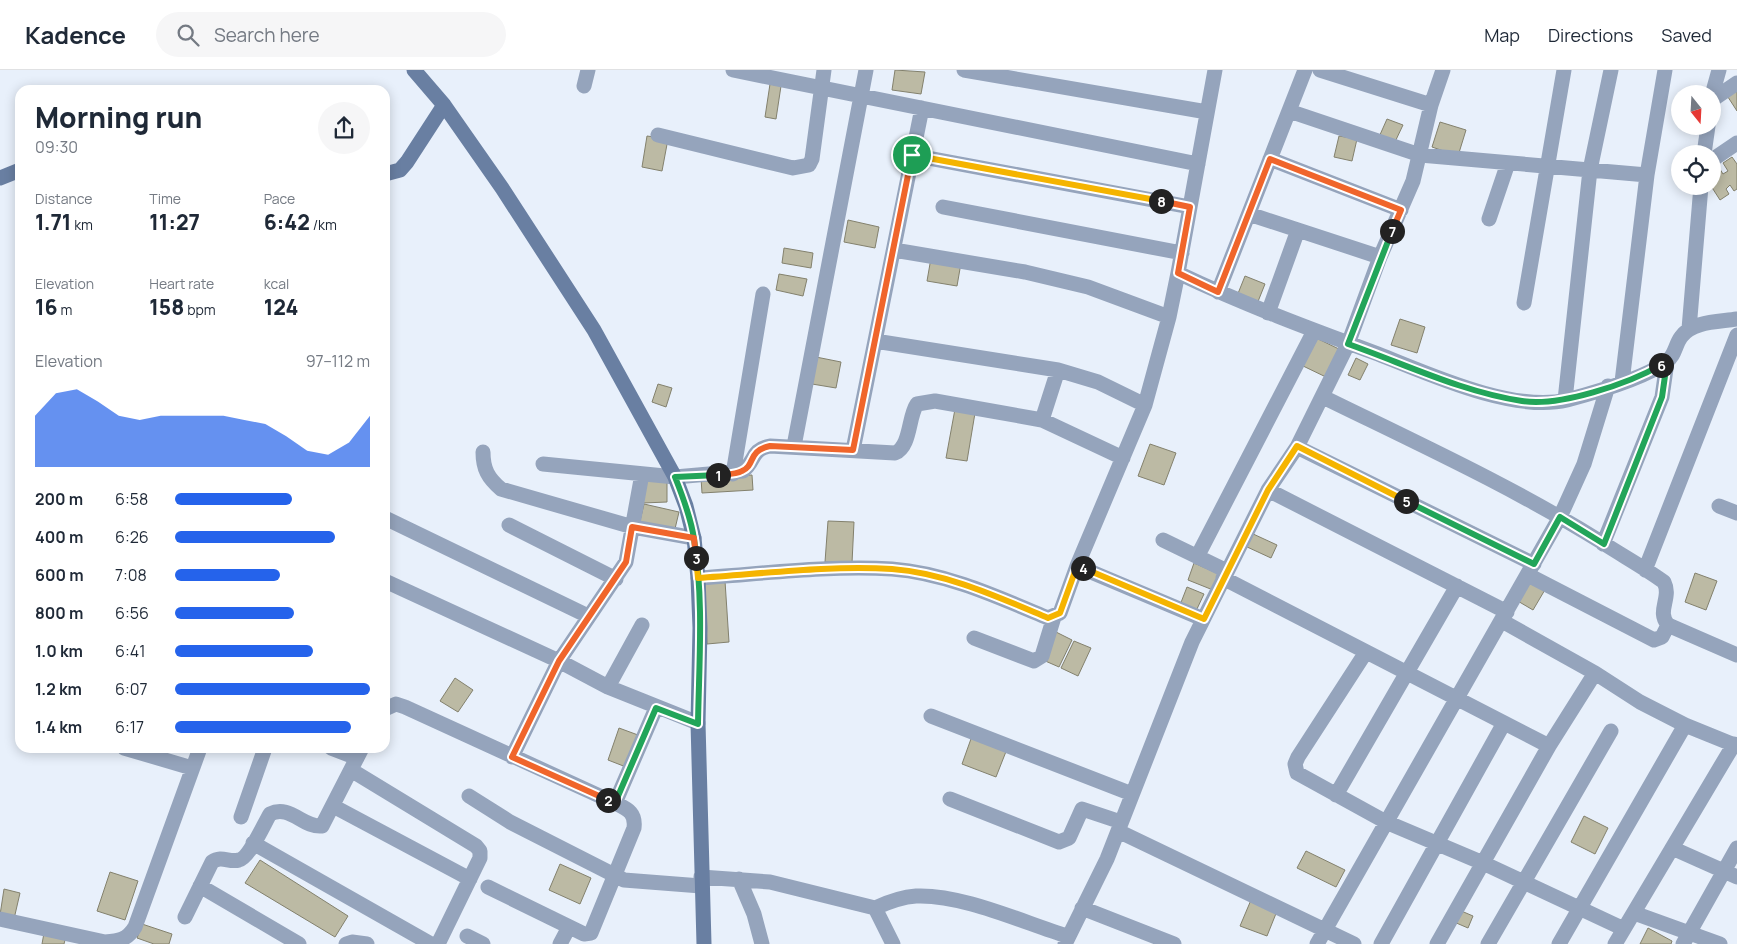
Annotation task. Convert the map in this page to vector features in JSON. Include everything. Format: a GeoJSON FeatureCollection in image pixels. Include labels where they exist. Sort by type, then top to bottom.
{"type":"FeatureCollection","features":[{"type":"Feature","properties":{"kind":"street"},"geometry":{"type":"LineString","coordinates":[[414,70],[444,105],[502,188],[594,330],[675,477],[686,506],[694,538],[698,578],[700,628],[698,724],[704,944]]}},
{"type":"Feature","properties":{"kind":"street"},"geometry":{"type":"LineString","coordinates":[[584,86],[588,70]]}},
{"type":"Feature","properties":{"kind":"street"},"geometry":{"type":"LineString","coordinates":[[733,70],[1198,164]]}},
{"type":"Feature","properties":{"kind":"street"},"geometry":{"type":"LineString","coordinates":[[658,135],[793,168],[803,168],[809,165],[812,158],[824,70]]}},
{"type":"Feature","properties":{"kind":"street"},"geometry":{"type":"LineString","coordinates":[[794,446],[866,70]]}},
{"type":"Feature","properties":{"kind":"street"},"geometry":{"type":"LineString","coordinates":[[964,70],[1207,112]]}},
{"type":"Feature","properties":{"kind":"street"},"geometry":{"type":"LineString","coordinates":[[698,578],[837,570],[892,569],[927,574],[985,592],[1048,618],[1060,613],[1077,566],[1145,405],[1169,317],[1214,70]]}},
{"type":"Feature","properties":{"kind":"street"},"geometry":{"type":"LineString","coordinates":[[1218,292],[1305,70]]}},
{"type":"Feature","properties":{"kind":"street"},"geometry":{"type":"LineString","coordinates":[[1320,70],[1432,105]]}},
{"type":"Feature","properties":{"kind":"street"},"geometry":{"type":"LineString","coordinates":[[469,796],[510,822],[614,875],[632,881],[701,882],[739,878],[770,882],[875,908],[893,900],[915,896],[941,897],[964,902],[1066,940],[1107,859],[1204,619],[1225,574],[1268,490],[1297,446],[1348,344],[1380,257],[1414,181],[1432,105],[1443,70]]}},
{"type":"Feature","properties":{"kind":"street"},"geometry":{"type":"LineString","coordinates":[[1524,303],[1564,70]]}},
{"type":"Feature","properties":{"kind":"street"},"geometry":{"type":"LineString","coordinates":[[1565,400],[1590,170],[1611,70]]}},
{"type":"Feature","properties":{"kind":"street"},"geometry":{"type":"LineString","coordinates":[[1320,937],[1531,569],[1560,517],[1584,464],[1615,384],[1665,70]]}},
{"type":"Feature","properties":{"kind":"street"},"geometry":{"type":"LineString","coordinates":[[1715,85],[1719,70]]}},
{"type":"Feature","properties":{"kind":"street"},"geometry":{"type":"LineString","coordinates":[[1721,94],[1737,82]]}},
{"type":"Feature","properties":{"kind":"street"},"geometry":{"type":"LineString","coordinates":[[390,173],[400,170],[407,162],[444,105]]}},
{"type":"Feature","properties":{"kind":"street"},"geometry":{"type":"LineString","coordinates":[[853,450],[922,108]]}},
{"type":"Feature","properties":{"kind":"street"},"geometry":{"type":"LineString","coordinates":[[1289,111],[1420,155],[1647,174]]}},
{"type":"Feature","properties":{"kind":"street"},"geometry":{"type":"LineString","coordinates":[[1721,154],[1737,143]]}},
{"type":"Feature","properties":{"kind":"street"},"geometry":{"type":"LineString","coordinates":[[912,155],[1190,207]]}},
{"type":"Feature","properties":{"kind":"street"},"geometry":{"type":"LineString","coordinates":[[1270,159],[1401,210]]}},
{"type":"Feature","properties":{"kind":"street"},"geometry":{"type":"LineString","coordinates":[[1489,219],[1508,163]]}},
{"type":"Feature","properties":{"kind":"street"},"geometry":{"type":"LineString","coordinates":[[0,178],[15,172]]}},
{"type":"Feature","properties":{"kind":"street"},"geometry":{"type":"LineString","coordinates":[[1689,329],[1700,195]]}},
{"type":"Feature","properties":{"kind":"street"},"geometry":{"type":"LineString","coordinates":[[943,207],[1182,253]]}},
{"type":"Feature","properties":{"kind":"street"},"geometry":{"type":"LineString","coordinates":[[1249,214],[1380,257]]}},
{"type":"Feature","properties":{"kind":"street"},"geometry":{"type":"LineString","coordinates":[[1268,313],[1298,230]]}},
{"type":"Feature","properties":{"kind":"street"},"geometry":{"type":"LineString","coordinates":[[894,250],[1025,272],[1088,287],[1169,317]]}},
{"type":"Feature","properties":{"kind":"street"},"geometry":{"type":"LineString","coordinates":[[1178,273],[1268,313],[1348,344],[1473,390],[1524,402],[1565,400],[1615,384],[1667,362]]}},
{"type":"Feature","properties":{"kind":"street"},"geometry":{"type":"LineString","coordinates":[[733,474],[763,294]]}},
{"type":"Feature","properties":{"kind":"street"},"geometry":{"type":"LineString","coordinates":[[1604,544],[1662,397],[1667,362],[1674,352],[1680,337],[1689,329],[1737,318]]}},
{"type":"Feature","properties":{"kind":"street"},"geometry":{"type":"LineString","coordinates":[[1197,557],[1314,331]]}},
{"type":"Feature","properties":{"kind":"street"},"geometry":{"type":"LineString","coordinates":[[1645,570],[1737,334]]}},
{"type":"Feature","properties":{"kind":"street"},"geometry":{"type":"LineString","coordinates":[[875,341],[1058,370],[1098,382],[1145,405]]}},
{"type":"Feature","properties":{"kind":"street"},"geometry":{"type":"LineString","coordinates":[[1042,420],[1058,370]]}},
{"type":"Feature","properties":{"kind":"street"},"geometry":{"type":"LineString","coordinates":[[1322,398],[1485,476],[1560,517],[1604,544],[1664,582],[1667,589],[1662,612],[1663,619],[1668,625],[1737,655]]}},
{"type":"Feature","properties":{"kind":"street"},"geometry":{"type":"LineString","coordinates":[[543,464],[675,477],[733,474],[748,467],[754,454],[761,448],[794,446],[890,453],[900,451],[913,409],[917,404],[925,401],[935,401],[1042,420],[1123,458]]}},
{"type":"Feature","properties":{"kind":"street"},"geometry":{"type":"LineString","coordinates":[[1297,446],[1531,569],[1654,640],[1662,637],[1668,625]]}},
{"type":"Feature","properties":{"kind":"street"},"geometry":{"type":"LineString","coordinates":[[483,452],[483,465],[489,479],[501,488],[632,527],[694,538]]}},
{"type":"Feature","properties":{"kind":"street"},"geometry":{"type":"LineString","coordinates":[[512,757],[559,661],[626,562],[642,474]]}},
{"type":"Feature","properties":{"kind":"street"},"geometry":{"type":"LineString","coordinates":[[1268,490],[1456,586],[1640,702],[1685,725],[1735,745],[1615,944]]}},
{"type":"Feature","properties":{"kind":"street"},"geometry":{"type":"LineString","coordinates":[[1719,506],[1737,513]]}},
{"type":"Feature","properties":{"kind":"street"},"geometry":{"type":"LineString","coordinates":[[390,520],[588,616]]}},
{"type":"Feature","properties":{"kind":"street"},"geometry":{"type":"LineString","coordinates":[[509,525],[616,579]]}},
{"type":"Feature","properties":{"kind":"street"},"geometry":{"type":"LineString","coordinates":[[1163,540],[1197,557],[1366,652],[1550,746]]}},
{"type":"Feature","properties":{"kind":"street"},"geometry":{"type":"LineString","coordinates":[[1077,566],[1204,619]]}},
{"type":"Feature","properties":{"kind":"street"},"geometry":{"type":"LineString","coordinates":[[390,583],[559,661],[608,687],[698,724]]}},
{"type":"Feature","properties":{"kind":"street"},"geometry":{"type":"LineString","coordinates":[[1336,795],[1456,586]]}},
{"type":"Feature","properties":{"kind":"street"},"geometry":{"type":"LineString","coordinates":[[974,638],[1034,661],[1042,656],[1054,617]]}},
{"type":"Feature","properties":{"kind":"street"},"geometry":{"type":"LineString","coordinates":[[608,687],[642,625]]}},
{"type":"Feature","properties":{"kind":"street"},"geometry":{"type":"LineString","coordinates":[[1366,652],[1295,764],[1295,770],[1301,776],[1386,822],[1483,863],[1624,929]]}},
{"type":"Feature","properties":{"kind":"street"},"geometry":{"type":"LineString","coordinates":[[1437,944],[1550,746],[1595,673]]}},
{"type":"Feature","properties":{"kind":"street"},"geometry":{"type":"LineString","coordinates":[[390,707],[396,704],[405,707],[615,803],[630,811],[635,821],[590,933],[584,934],[488,887]]}},
{"type":"Feature","properties":{"kind":"street"},"geometry":{"type":"LineString","coordinates":[[615,803],[656,708]]}},
{"type":"Feature","properties":{"kind":"street"},"geometry":{"type":"LineString","coordinates":[[931,716],[1132,794]]}},
{"type":"Feature","properties":{"kind":"street"},"geometry":{"type":"LineString","coordinates":[[1381,944],[1504,723]]}},
{"type":"Feature","properties":{"kind":"street"},"geometry":{"type":"LineString","coordinates":[[1559,944],[1685,725]]}},
{"type":"Feature","properties":{"kind":"street"},"geometry":{"type":"LineString","coordinates":[[1488,944],[1611,731]]}},
{"type":"Feature","properties":{"kind":"street"},"geometry":{"type":"LineString","coordinates":[[141,753],[192,768]]}},
{"type":"Feature","properties":{"kind":"street"},"geometry":{"type":"LineString","coordinates":[[0,918],[105,942],[130,942],[198,753]]}},
{"type":"Feature","properties":{"kind":"street"},"geometry":{"type":"LineString","coordinates":[[241,817],[262,753]]}},
{"type":"Feature","properties":{"kind":"street"},"geometry":{"type":"LineString","coordinates":[[344,753],[356,758],[476,846],[480,851],[480,858],[438,944]]}},
{"type":"Feature","properties":{"kind":"street"},"geometry":{"type":"LineString","coordinates":[[185,917],[212,862],[222,858],[241,860],[270,814],[276,811],[285,811],[316,827],[322,826],[356,758]]}},
{"type":"Feature","properties":{"kind":"street"},"geometry":{"type":"LineString","coordinates":[[950,799],[1059,842],[1069,838],[1082,809],[1120,827],[1320,937],[1354,944]]}},
{"type":"Feature","properties":{"kind":"street"},"geometry":{"type":"LineString","coordinates":[[333,806],[470,879]]}},
{"type":"Feature","properties":{"kind":"street"},"geometry":{"type":"LineString","coordinates":[[253,843],[431,944]]}},
{"type":"Feature","properties":{"kind":"street"},"geometry":{"type":"LineString","coordinates":[[1672,848],[1730,875]]}},
{"type":"Feature","properties":{"kind":"street"},"geometry":{"type":"LineString","coordinates":[[1686,938],[1730,875],[1737,848]]}},
{"type":"Feature","properties":{"kind":"street"},"geometry":{"type":"LineString","coordinates":[[739,878],[754,914],[762,944]]}},
{"type":"Feature","properties":{"kind":"street"},"geometry":{"type":"LineString","coordinates":[[200,886],[299,944]]}},
{"type":"Feature","properties":{"kind":"street"},"geometry":{"type":"LineString","coordinates":[[875,908],[893,944]]}},
{"type":"Feature","properties":{"kind":"street"},"geometry":{"type":"LineString","coordinates":[[1082,908],[1174,944]]}},
{"type":"Feature","properties":{"kind":"street"},"geometry":{"type":"LineString","coordinates":[[1634,913],[1686,938],[1720,944]]}},
{"type":"Feature","properties":{"kind":"street"},"geometry":{"type":"LineString","coordinates":[[560,944],[570,927]]}},
{"type":"Feature","properties":{"kind":"street"},"geometry":{"type":"LineString","coordinates":[[467,936],[483,944]]}},
{"type":"Feature","properties":{"kind":"street"},"geometry":{"type":"LineString","coordinates":[[346,944],[352,942],[367,944]]}},
{"type":"Feature","properties":{"kind":"building"},"geometry":{"type":"Polygon","coordinates":[[[895,70],[925,72],[921,94],[892,90],[895,70]]]}},
{"type":"Feature","properties":{"kind":"building"},"geometry":{"type":"Polygon","coordinates":[[[770,84],[781,86],[776,119],[765,117],[770,84]]]}},
{"type":"Feature","properties":{"kind":"building"},"geometry":{"type":"Polygon","coordinates":[[[1737,87],[1737,111],[1726,94],[1737,87]]]}},
{"type":"Feature","properties":{"kind":"building"},"geometry":{"type":"Polygon","coordinates":[[[1387,119],[1403,125],[1394,144],[1379,137],[1387,119]]]}},
{"type":"Feature","properties":{"kind":"building"},"geometry":{"type":"Polygon","coordinates":[[[1440,122],[1466,130],[1458,156],[1432,147],[1440,122]]]}},
{"type":"Feature","properties":{"kind":"building"},"geometry":{"type":"Polygon","coordinates":[[[647,136],[668,139],[662,171],[642,167],[647,136]]]}},
{"type":"Feature","properties":{"kind":"building"},"geometry":{"type":"Polygon","coordinates":[[[1339,136],[1357,139],[1352,161],[1334,157],[1339,136]]]}},
{"type":"Feature","properties":{"kind":"building"},"geometry":{"type":"Polygon","coordinates":[[[1732,157],[1737,164],[1737,189],[1734,191],[1730,185],[1726,189],[1729,194],[1720,200],[1717,195],[1721,195],[1721,171],[1723,174],[1728,171],[1723,163],[1732,157]]]}},
{"type":"Feature","properties":{"kind":"building"},"geometry":{"type":"Polygon","coordinates":[[[848,220],[879,227],[875,248],[844,242],[848,220]]]}},
{"type":"Feature","properties":{"kind":"building"},"geometry":{"type":"Polygon","coordinates":[[[784,248],[813,253],[811,268],[782,263],[784,248]]]}},
{"type":"Feature","properties":{"kind":"building"},"geometry":{"type":"Polygon","coordinates":[[[931,258],[961,263],[957,286],[927,281],[931,258]]]}},
{"type":"Feature","properties":{"kind":"building"},"geometry":{"type":"Polygon","coordinates":[[[779,274],[807,279],[803,296],[776,290],[779,274]]]}},
{"type":"Feature","properties":{"kind":"building"},"geometry":{"type":"Polygon","coordinates":[[[1245,276],[1265,284],[1257,304],[1237,296],[1245,276]]]}},
{"type":"Feature","properties":{"kind":"building"},"geometry":{"type":"Polygon","coordinates":[[[1400,319],[1425,327],[1417,353],[1391,345],[1400,319]]]}},
{"type":"Feature","properties":{"kind":"building"},"geometry":{"type":"Polygon","coordinates":[[[1314,337],[1341,350],[1328,378],[1301,365],[1314,337]]]}},
{"type":"Feature","properties":{"kind":"building"},"geometry":{"type":"Polygon","coordinates":[[[816,357],[841,362],[836,388],[812,384],[816,357]]]}},
{"type":"Feature","properties":{"kind":"building"},"geometry":{"type":"Polygon","coordinates":[[[1356,358],[1368,364],[1360,380],[1348,375],[1356,358]]]}},
{"type":"Feature","properties":{"kind":"building"},"geometry":{"type":"Polygon","coordinates":[[[658,384],[672,388],[666,407],[652,402],[658,384]]]}},
{"type":"Feature","properties":{"kind":"building"},"geometry":{"type":"Polygon","coordinates":[[[955,409],[975,413],[967,461],[946,458],[955,409]]]}},
{"type":"Feature","properties":{"kind":"building"},"geometry":{"type":"Polygon","coordinates":[[[1150,444],[1176,453],[1164,485],[1138,476],[1150,444]]]}},
{"type":"Feature","properties":{"kind":"building"},"geometry":{"type":"Polygon","coordinates":[[[752,475],[753,490],[702,493],[701,478],[752,475]]]}},
{"type":"Feature","properties":{"kind":"building"},"geometry":{"type":"Polygon","coordinates":[[[643,481],[667,481],[667,502],[643,503],[643,481]]]}},
{"type":"Feature","properties":{"kind":"building"},"geometry":{"type":"Polygon","coordinates":[[[644,504],[679,512],[674,533],[639,525],[644,504]]]}},
{"type":"Feature","properties":{"kind":"building"},"geometry":{"type":"Polygon","coordinates":[[[828,521],[854,522],[852,563],[825,562],[828,521]]]}},
{"type":"Feature","properties":{"kind":"building"},"geometry":{"type":"Polygon","coordinates":[[[1251,533],[1277,545],[1271,558],[1245,546],[1251,533]]]}},
{"type":"Feature","properties":{"kind":"building"},"geometry":{"type":"Polygon","coordinates":[[[1194,563],[1219,574],[1213,590],[1188,580],[1194,563]]]}},
{"type":"Feature","properties":{"kind":"building"},"geometry":{"type":"Polygon","coordinates":[[[1695,573],[1717,581],[1706,610],[1685,602],[1695,573]]]}},
{"type":"Feature","properties":{"kind":"building"},"geometry":{"type":"Polygon","coordinates":[[[1529,578],[1546,588],[1533,610],[1516,600],[1529,578]]]}},
{"type":"Feature","properties":{"kind":"building"},"geometry":{"type":"Polygon","coordinates":[[[725,581],[729,642],[707,644],[704,582],[725,581]]]}},
{"type":"Feature","properties":{"kind":"building"},"geometry":{"type":"Polygon","coordinates":[[[1187,587],[1204,594],[1196,611],[1180,605],[1187,587]]]}},
{"type":"Feature","properties":{"kind":"building"},"geometry":{"type":"Polygon","coordinates":[[[1056,632],[1072,640],[1059,667],[1043,660],[1056,632]]]}},
{"type":"Feature","properties":{"kind":"building"},"geometry":{"type":"Polygon","coordinates":[[[1074,641],[1091,648],[1078,676],[1061,668],[1074,641]]]}},
{"type":"Feature","properties":{"kind":"building"},"geometry":{"type":"Polygon","coordinates":[[[455,678],[473,690],[458,712],[440,701],[455,678]]]}},
{"type":"Feature","properties":{"kind":"building"},"geometry":{"type":"Polygon","coordinates":[[[619,728],[638,735],[626,767],[608,760],[619,728]]]}},
{"type":"Feature","properties":{"kind":"building"},"geometry":{"type":"Polygon","coordinates":[[[972,736],[1007,749],[996,777],[962,764],[972,736]]]}},
{"type":"Feature","properties":{"kind":"building"},"geometry":{"type":"Polygon","coordinates":[[[1584,816],[1608,828],[1595,854],[1571,842],[1584,816]]]}},
{"type":"Feature","properties":{"kind":"building"},"geometry":{"type":"Polygon","coordinates":[[[1306,851],[1345,870],[1336,887],[1297,868],[1306,851]]]}},
{"type":"Feature","properties":{"kind":"building"},"geometry":{"type":"Polygon","coordinates":[[[260,860],[348,916],[335,937],[245,883],[260,860]]]}},
{"type":"Feature","properties":{"kind":"building"},"geometry":{"type":"Polygon","coordinates":[[[560,864],[591,878],[580,904],[549,890],[560,864]]]}},
{"type":"Feature","properties":{"kind":"building"},"geometry":{"type":"Polygon","coordinates":[[[110,872],[138,881],[125,920],[97,911],[110,872]]]}},
{"type":"Feature","properties":{"kind":"building"},"geometry":{"type":"Polygon","coordinates":[[[4,889],[20,893],[14,919],[0,915],[4,889]]]}},
{"type":"Feature","properties":{"kind":"building"},"geometry":{"type":"Polygon","coordinates":[[[1251,900],[1277,911],[1267,936],[1240,926],[1251,900]]]}},
{"type":"Feature","properties":{"kind":"building"},"geometry":{"type":"Polygon","coordinates":[[[1459,910],[1473,916],[1468,928],[1454,922],[1459,910]]]}},
{"type":"Feature","properties":{"kind":"building"},"geometry":{"type":"Polygon","coordinates":[[[142,924],[172,934],[169,944],[154,944],[137,938],[142,924]]]}},
{"type":"Feature","properties":{"kind":"building"},"geometry":{"type":"Polygon","coordinates":[[[1648,928],[1672,941],[1671,944],[1640,944],[1648,928]]]}},
{"type":"Feature","properties":{"kind":"building"},"geometry":{"type":"Polygon","coordinates":[[[44,933],[66,936],[64,944],[42,944],[44,933]]]}},
{"type":"Feature","properties":{"kind":"route"},"geometry":{"type":"LineString","coordinates":[[912,155],[853,450],[770,446],[761,448],[754,454],[748,467],[743,471],[733,474],[675,477],[686,506],[694,538],[698,578],[700,628],[698,724],[656,708],[615,803],[512,757],[559,661],[626,562],[631,545],[632,527],[694,538],[698,578],[837,570],[892,569],[927,574],[985,592],[1048,618],[1060,613],[1077,566],[1204,619],[1268,490],[1297,446],[1534,564],[1560,517],[1604,544],[1662,397],[1666,383],[1667,362],[1622,382],[1565,400],[1524,402],[1473,390],[1348,344],[1380,257],[1401,210],[1270,159],[1218,292],[1178,273],[1190,207],[912,155]]}}]}
